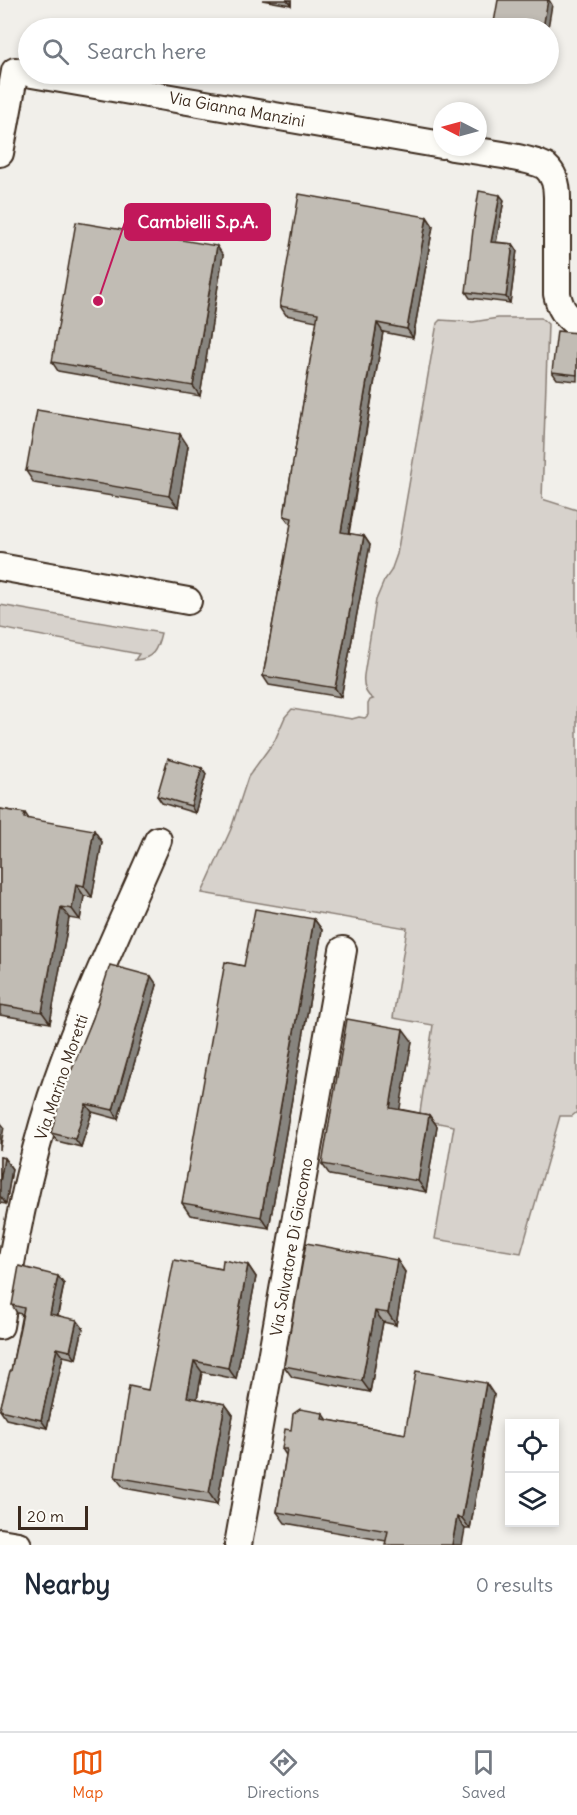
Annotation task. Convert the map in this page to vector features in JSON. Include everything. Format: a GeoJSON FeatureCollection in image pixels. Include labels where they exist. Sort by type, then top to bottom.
{"type":"FeatureCollection","features":[{"type":"Feature","properties":{"kind":"street"},"geometry":{"type":"LineString","coordinates":[[0,153],[18,75]]}},
{"type":"Feature","properties":{"kind":"street","name":"Via Gianna Manzini"},"geometry":{"type":"LineString","coordinates":[[93,84],[433,143]]}},
{"type":"Feature","properties":{"kind":"street"},"geometry":{"type":"LineString","coordinates":[[487,153],[539,163],[552,173],[557,197],[556,294],[560,307],[567,317],[577,324]]}},
{"type":"Feature","properties":{"kind":"street"},"geometry":{"type":"LineString","coordinates":[[0,567],[188,601]]}},
{"type":"Feature","properties":{"kind":"street","name":"Via Marino Moretti"},"geometry":{"type":"LineString","coordinates":[[0,1326],[28,1183],[51,1098],[94,984],[158,840]]}},
{"type":"Feature","properties":{"kind":"street","name":"Via Salvatore Di Giacomo"},"geometry":{"type":"LineString","coordinates":[[238,1545],[343,950]]}},
{"type":"Feature","properties":{"kind":"street"},"geometry":{"type":"LineString","coordinates":[[0,1542],[18,1545]]}},
{"type":"Feature","properties":{"kind":"shaded area"},"geometry":{"type":"Polygon","coordinates":[[[498,318],[541,318],[548,324],[542,499],[577,510],[577,1112],[572,1116],[560,1116],[521,1253],[435,1239],[454,1126],[419,1119],[433,1025],[393,1018],[407,928],[202,893],[231,829],[248,777],[275,740],[285,717],[292,709],[352,719],[365,718],[368,715],[368,704],[373,699],[365,688],[364,675],[376,600],[397,554],[437,323],[440,320],[473,322],[498,318]]]}},
{"type":"Feature","properties":{"kind":"shaded area"},"geometry":{"type":"Polygon","coordinates":[[[0,605],[161,633],[158,644],[150,656],[135,660],[139,654],[0,628],[0,605]]]}},
{"type":"Feature","properties":{"kind":"building"},"geometry":{"type":"Polygon","coordinates":[[[498,0],[548,0],[545,18],[495,18],[498,0]]]}},
{"type":"Feature","properties":{"kind":"building"},"geometry":{"type":"Polygon","coordinates":[[[479,191],[500,195],[491,242],[513,244],[506,297],[466,292],[479,191]]]}},
{"type":"Feature","properties":{"kind":"building"},"geometry":{"type":"Polygon","coordinates":[[[299,194],[427,217],[407,329],[377,323],[341,532],[364,536],[335,688],[263,676],[292,518],[284,516],[318,313],[280,306],[299,194]]]}},
{"type":"Feature","properties":{"kind":"building"},"geometry":{"type":"Polygon","coordinates":[[[76,222],[217,246],[193,386],[52,362],[76,222]]]}},
{"type":"Feature","properties":{"kind":"building"},"geometry":{"type":"Polygon","coordinates":[[[557,331],[577,333],[577,375],[552,372],[557,331]]]}},
{"type":"Feature","properties":{"kind":"building"},"geometry":{"type":"Polygon","coordinates":[[[37,410],[180,434],[169,496],[26,471],[37,410]]]}},
{"type":"Feature","properties":{"kind":"building"},"geometry":{"type":"Polygon","coordinates":[[[168,758],[202,768],[191,806],[157,796],[168,758]]]}},
{"type":"Feature","properties":{"kind":"building"},"geometry":{"type":"Polygon","coordinates":[[[0,809],[25,813],[24,818],[94,830],[84,886],[76,884],[72,909],[61,907],[42,1012],[0,1005],[0,809]]]}},
{"type":"Feature","properties":{"kind":"building"},"geometry":{"type":"Polygon","coordinates":[[[255,909],[314,919],[261,1217],[182,1203],[225,962],[244,966],[255,909]]]}},
{"type":"Feature","properties":{"kind":"building"},"geometry":{"type":"Polygon","coordinates":[[[110,965],[151,976],[113,1110],[86,1104],[75,1139],[51,1133],[61,1096],[93,1018],[110,965]]]}},
{"type":"Feature","properties":{"kind":"building"},"geometry":{"type":"Polygon","coordinates":[[[347,1019],[403,1029],[390,1108],[429,1115],[418,1181],[322,1164],[347,1019]]]}},
{"type":"Feature","properties":{"kind":"building"},"geometry":{"type":"Polygon","coordinates":[[[0,1157],[4,1158],[0,1182],[0,1157]]]}},
{"type":"Feature","properties":{"kind":"building"},"geometry":{"type":"Polygon","coordinates":[[[306,1243],[397,1260],[388,1313],[375,1311],[362,1381],[284,1366],[306,1243]]]}},
{"type":"Feature","properties":{"kind":"building"},"geometry":{"type":"Polygon","coordinates":[[[174,1260],[222,1269],[223,1260],[248,1265],[228,1368],[194,1361],[187,1397],[225,1404],[209,1493],[115,1477],[129,1386],[148,1390],[174,1260]]]}},
{"type":"Feature","properties":{"kind":"building"},"geometry":{"type":"Polygon","coordinates":[[[19,1266],[58,1276],[50,1314],[77,1320],[70,1351],[57,1348],[41,1420],[0,1410],[24,1308],[12,1305],[19,1266]]]}},
{"type":"Feature","properties":{"kind":"building"},"geometry":{"type":"Polygon","coordinates":[[[416,1371],[486,1383],[462,1518],[457,1517],[452,1545],[385,1545],[388,1531],[277,1512],[287,1449],[282,1449],[285,1429],[291,1430],[293,1414],[300,1409],[323,1413],[322,1419],[405,1434],[416,1371]]]}},
{"type":"Feature","properties":{"kind":"place","name":"Cambielli S.p.A."},"geometry":{"type":"Point","coordinates":[98,301]}}]}
